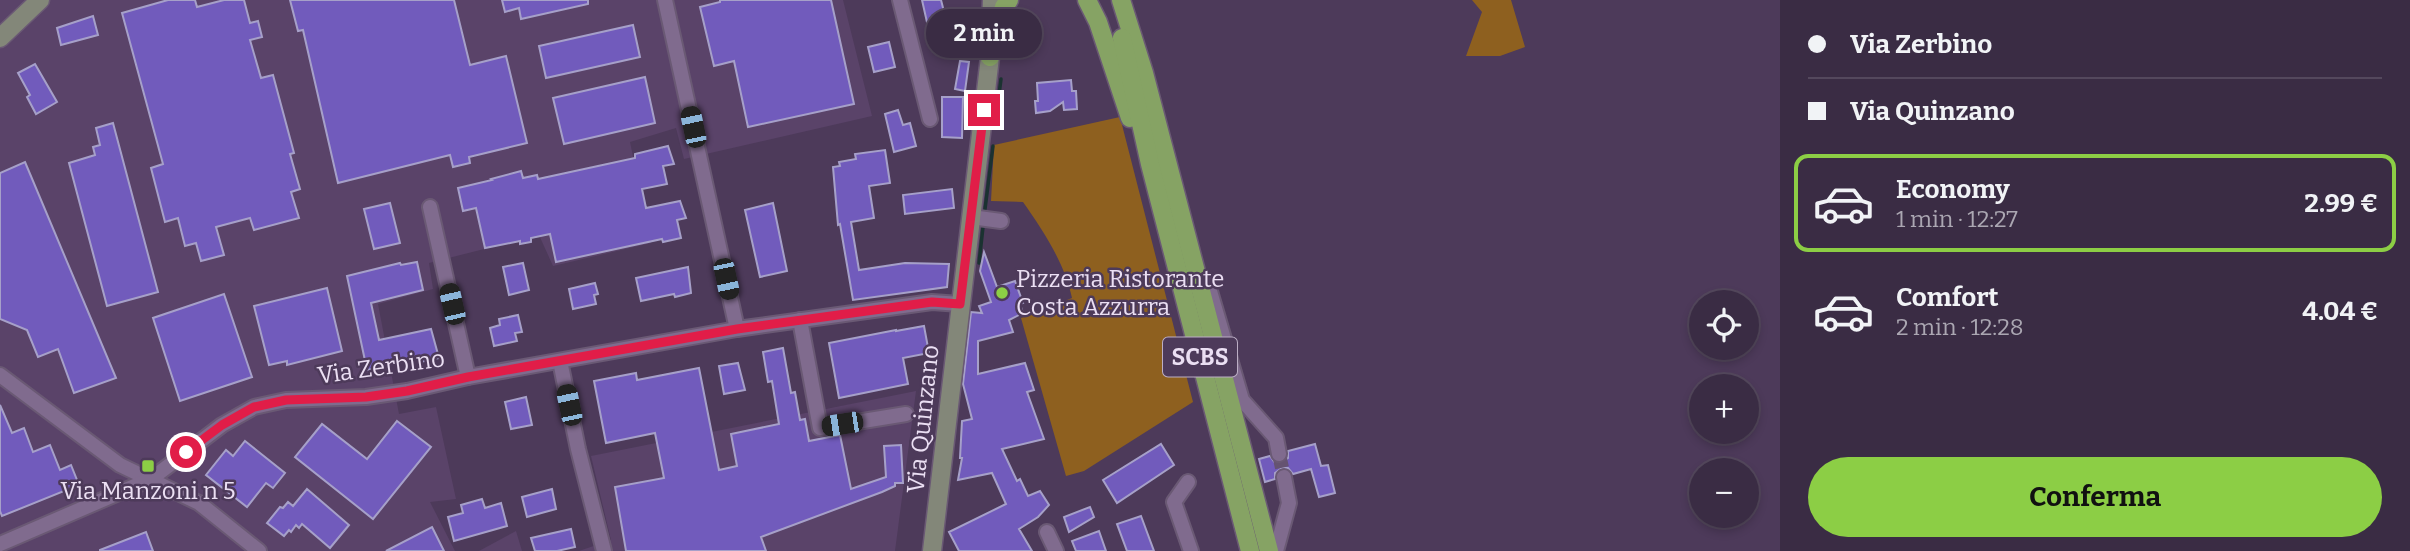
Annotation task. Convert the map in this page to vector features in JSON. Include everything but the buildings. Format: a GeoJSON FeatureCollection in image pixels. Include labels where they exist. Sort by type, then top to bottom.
{"type":"FeatureCollection","features":[{"type":"Feature","properties":{"kind":"main road"},"geometry":{"type":"LineString","coordinates":[[990,57],[1004,7],[1009,0]]}},
{"type":"Feature","properties":{"kind":"main road"},"geometry":{"type":"LineString","coordinates":[[1087,0],[1098,22],[1134,131],[1150,164]]}},
{"type":"Feature","properties":{"kind":"main road","name":"SCBS"},"geometry":{"type":"LineString","coordinates":[[1114,0],[1150,164],[1250,551]]}},
{"type":"Feature","properties":{"kind":"main road","name":"SCBS"},"geometry":{"type":"LineString","coordinates":[[1121,0],[1144,73],[1269,551]]}},
{"type":"Feature","properties":{"kind":"main road"},"geometry":{"type":"LineString","coordinates":[[1131,0],[1144,73]]}},
{"type":"Feature","properties":{"kind":"street"},"geometry":{"type":"LineString","coordinates":[[0,38],[40,0]]}},
{"type":"Feature","properties":{"kind":"street"},"geometry":{"type":"LineString","coordinates":[[665,0],[737,329]]}},
{"type":"Feature","properties":{"kind":"street"},"geometry":{"type":"LineString","coordinates":[[900,0],[930,119]]}},
{"type":"Feature","properties":{"kind":"street","name":"Via Quinzano"},"geometry":{"type":"LineString","coordinates":[[932,551],[990,57],[992,0]]}},
{"type":"Feature","properties":{"kind":"street"},"geometry":{"type":"LineString","coordinates":[[430,207],[468,377]]}},
{"type":"Feature","properties":{"kind":"street"},"geometry":{"type":"LineString","coordinates":[[971,217],[1001,221]]}},
{"type":"Feature","properties":{"kind":"street"},"geometry":{"type":"LineString","coordinates":[[1183,221],[1199,254],[1241,400],[1276,438],[1279,454]]}},
{"type":"Feature","properties":{"kind":"street","name":"Via Zerbino"},"geometry":{"type":"LineString","coordinates":[[0,544],[151,479],[222,425],[254,407],[286,400],[366,397],[425,388],[468,377],[737,329],[932,302],[960,304]]}},
{"type":"Feature","properties":{"kind":"street"},"geometry":{"type":"LineString","coordinates":[[800,320],[820,428],[906,414]]}},
{"type":"Feature","properties":{"kind":"street"},"geometry":{"type":"LineString","coordinates":[[560,361],[578,449],[604,551]]}},
{"type":"Feature","properties":{"kind":"street"},"geometry":{"type":"LineString","coordinates":[[0,375],[120,465],[199,503],[259,551]]}},
{"type":"Feature","properties":{"kind":"street"},"geometry":{"type":"LineString","coordinates":[[1276,551],[1289,503],[1284,477]]}},
{"type":"Feature","properties":{"kind":"street"},"geometry":{"type":"LineString","coordinates":[[1188,482],[1174,502],[1191,551]]}},
{"type":"Feature","properties":{"kind":"street"},"geometry":{"type":"LineString","coordinates":[[1047,532],[1056,551]]}},
{"type":"Feature","properties":{"kind":"shaded area"},"geometry":{"type":"Polygon","coordinates":[[[0,0],[843,0],[872,116],[684,159],[676,128],[630,142],[651,243],[553,266],[539,235],[429,263],[433,289],[378,304],[399,414],[436,407],[456,499],[430,502],[455,551],[0,551],[0,0]]]}},
{"type":"Feature","properties":{"kind":"shaded area"},"geometry":{"type":"Polygon","coordinates":[[[1472,0],[1511,0],[1525,47],[1500,56],[1466,56],[1482,12],[1472,0]]]}},
{"type":"Feature","properties":{"kind":"shaded area"},"geometry":{"type":"Polygon","coordinates":[[[1120,117],[1193,402],[1084,471],[1066,476],[1021,318],[1072,298],[1059,260],[1023,202],[991,201],[994,145],[1120,117]]]}},
{"type":"Feature","properties":{"kind":"shaded area"},"geometry":{"type":"Polygon","coordinates":[[[916,391],[895,551],[579,551],[611,540],[591,456],[916,391]]]}},
{"type":"Feature","properties":{"kind":"shaded area"},"geometry":{"type":"Polygon","coordinates":[[[516,531],[522,551],[479,551],[516,531]]]}},
{"type":"Feature","properties":{"kind":"waterway"},"geometry":{"type":"LineString","coordinates":[[996,118],[1001,79]]}},
{"type":"Feature","properties":{"kind":"waterway"},"geometry":{"type":"LineString","coordinates":[[985,209],[993,146]]}},
{"type":"Feature","properties":{"kind":"waterway"},"geometry":{"type":"LineString","coordinates":[[979,263],[983,227]]}},
{"type":"Feature","properties":{"kind":"tunnel"},"geometry":{"type":"LineString","coordinates":[[1279,454],[1284,477]]}},
{"type":"Feature","properties":{"kind":"place","name":"Pizzeria Ristorante Costa Azzurra"},"geometry":{"type":"Point","coordinates":[1002,293]}},
{"type":"Feature","properties":{"kind":"place","name":"Via Manzoni n 5"},"geometry":{"type":"Point","coordinates":[148,466]}},
{"type":"Feature","properties":{"kind":"route"},"geometry":{"type":"LineString","coordinates":[[186,452],[222,425],[254,407],[286,400],[366,397],[737,329],[932,302],[960,304],[984,110]]}}]}
